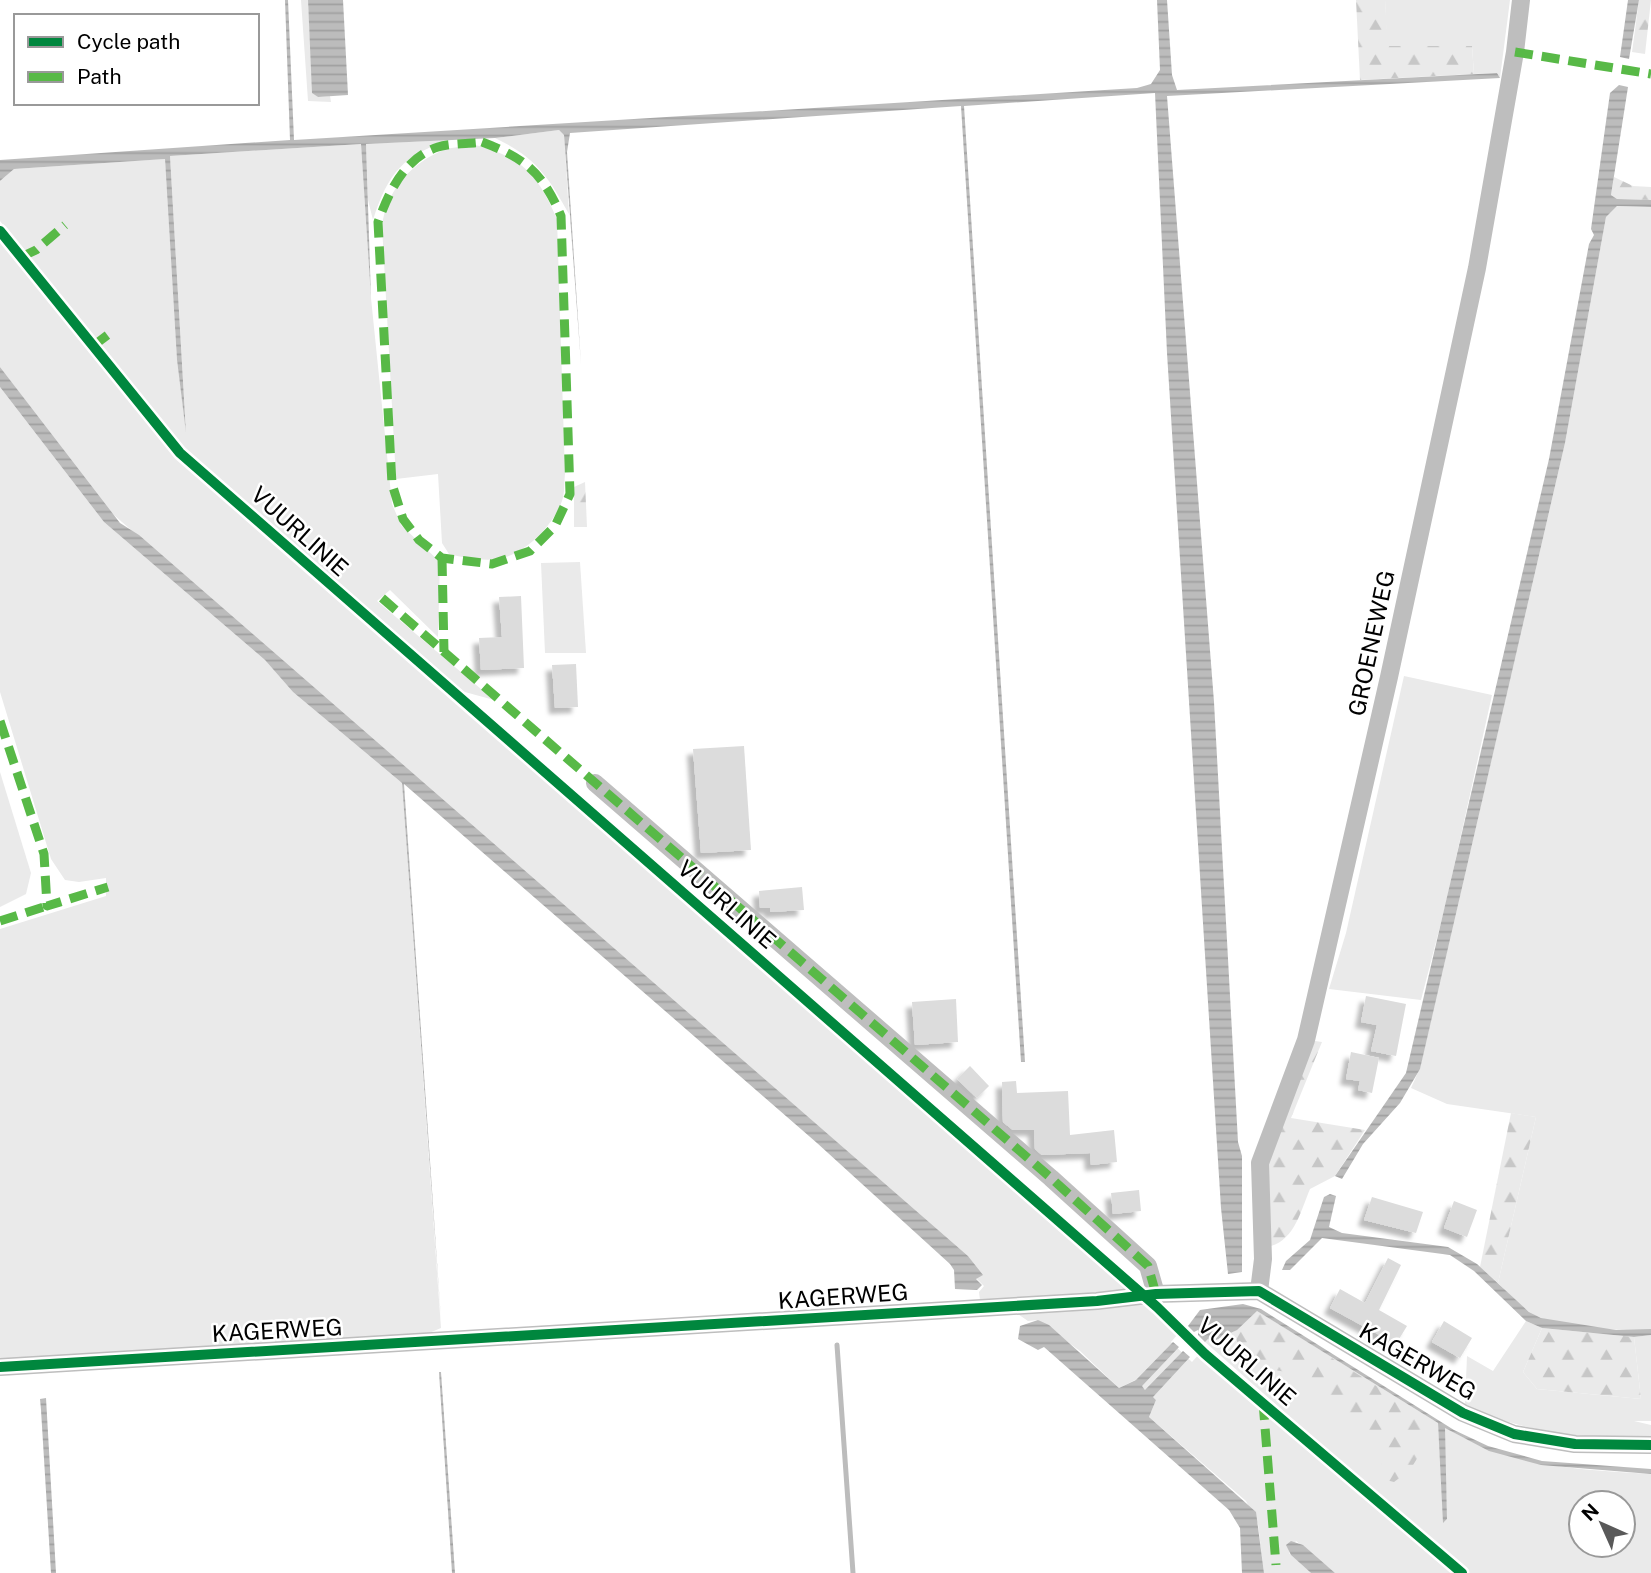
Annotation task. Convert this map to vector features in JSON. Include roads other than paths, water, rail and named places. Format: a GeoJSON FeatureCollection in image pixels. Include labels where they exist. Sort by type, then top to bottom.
{"type":"FeatureCollection","features":[{"type":"Feature","properties":{"kind":"street","name":"GROENEWEG"},"geometry":{"type":"LineString","coordinates":[[1259,1291],[1262,1259],[1260,1163],[1306,1040],[1389,677],[1477,268],[1515,52],[1521,0]]}},
{"type":"Feature","properties":{"kind":"street"},"geometry":{"type":"LineString","coordinates":[[595,783],[1119,1240],[1147,1266],[1156,1294]]}},
{"type":"Feature","properties":{"kind":"street","name":"KAGERWEG"},"geometry":{"type":"LineString","coordinates":[[0,1367],[1013,1306],[1156,1294],[1259,1291],[1463,1413],[1514,1434],[1575,1444],[1651,1445]]}},
{"type":"Feature","properties":{"kind":"waterway"},"geometry":{"type":"LineString","coordinates":[[837,1345],[853,1573]]}}]}
